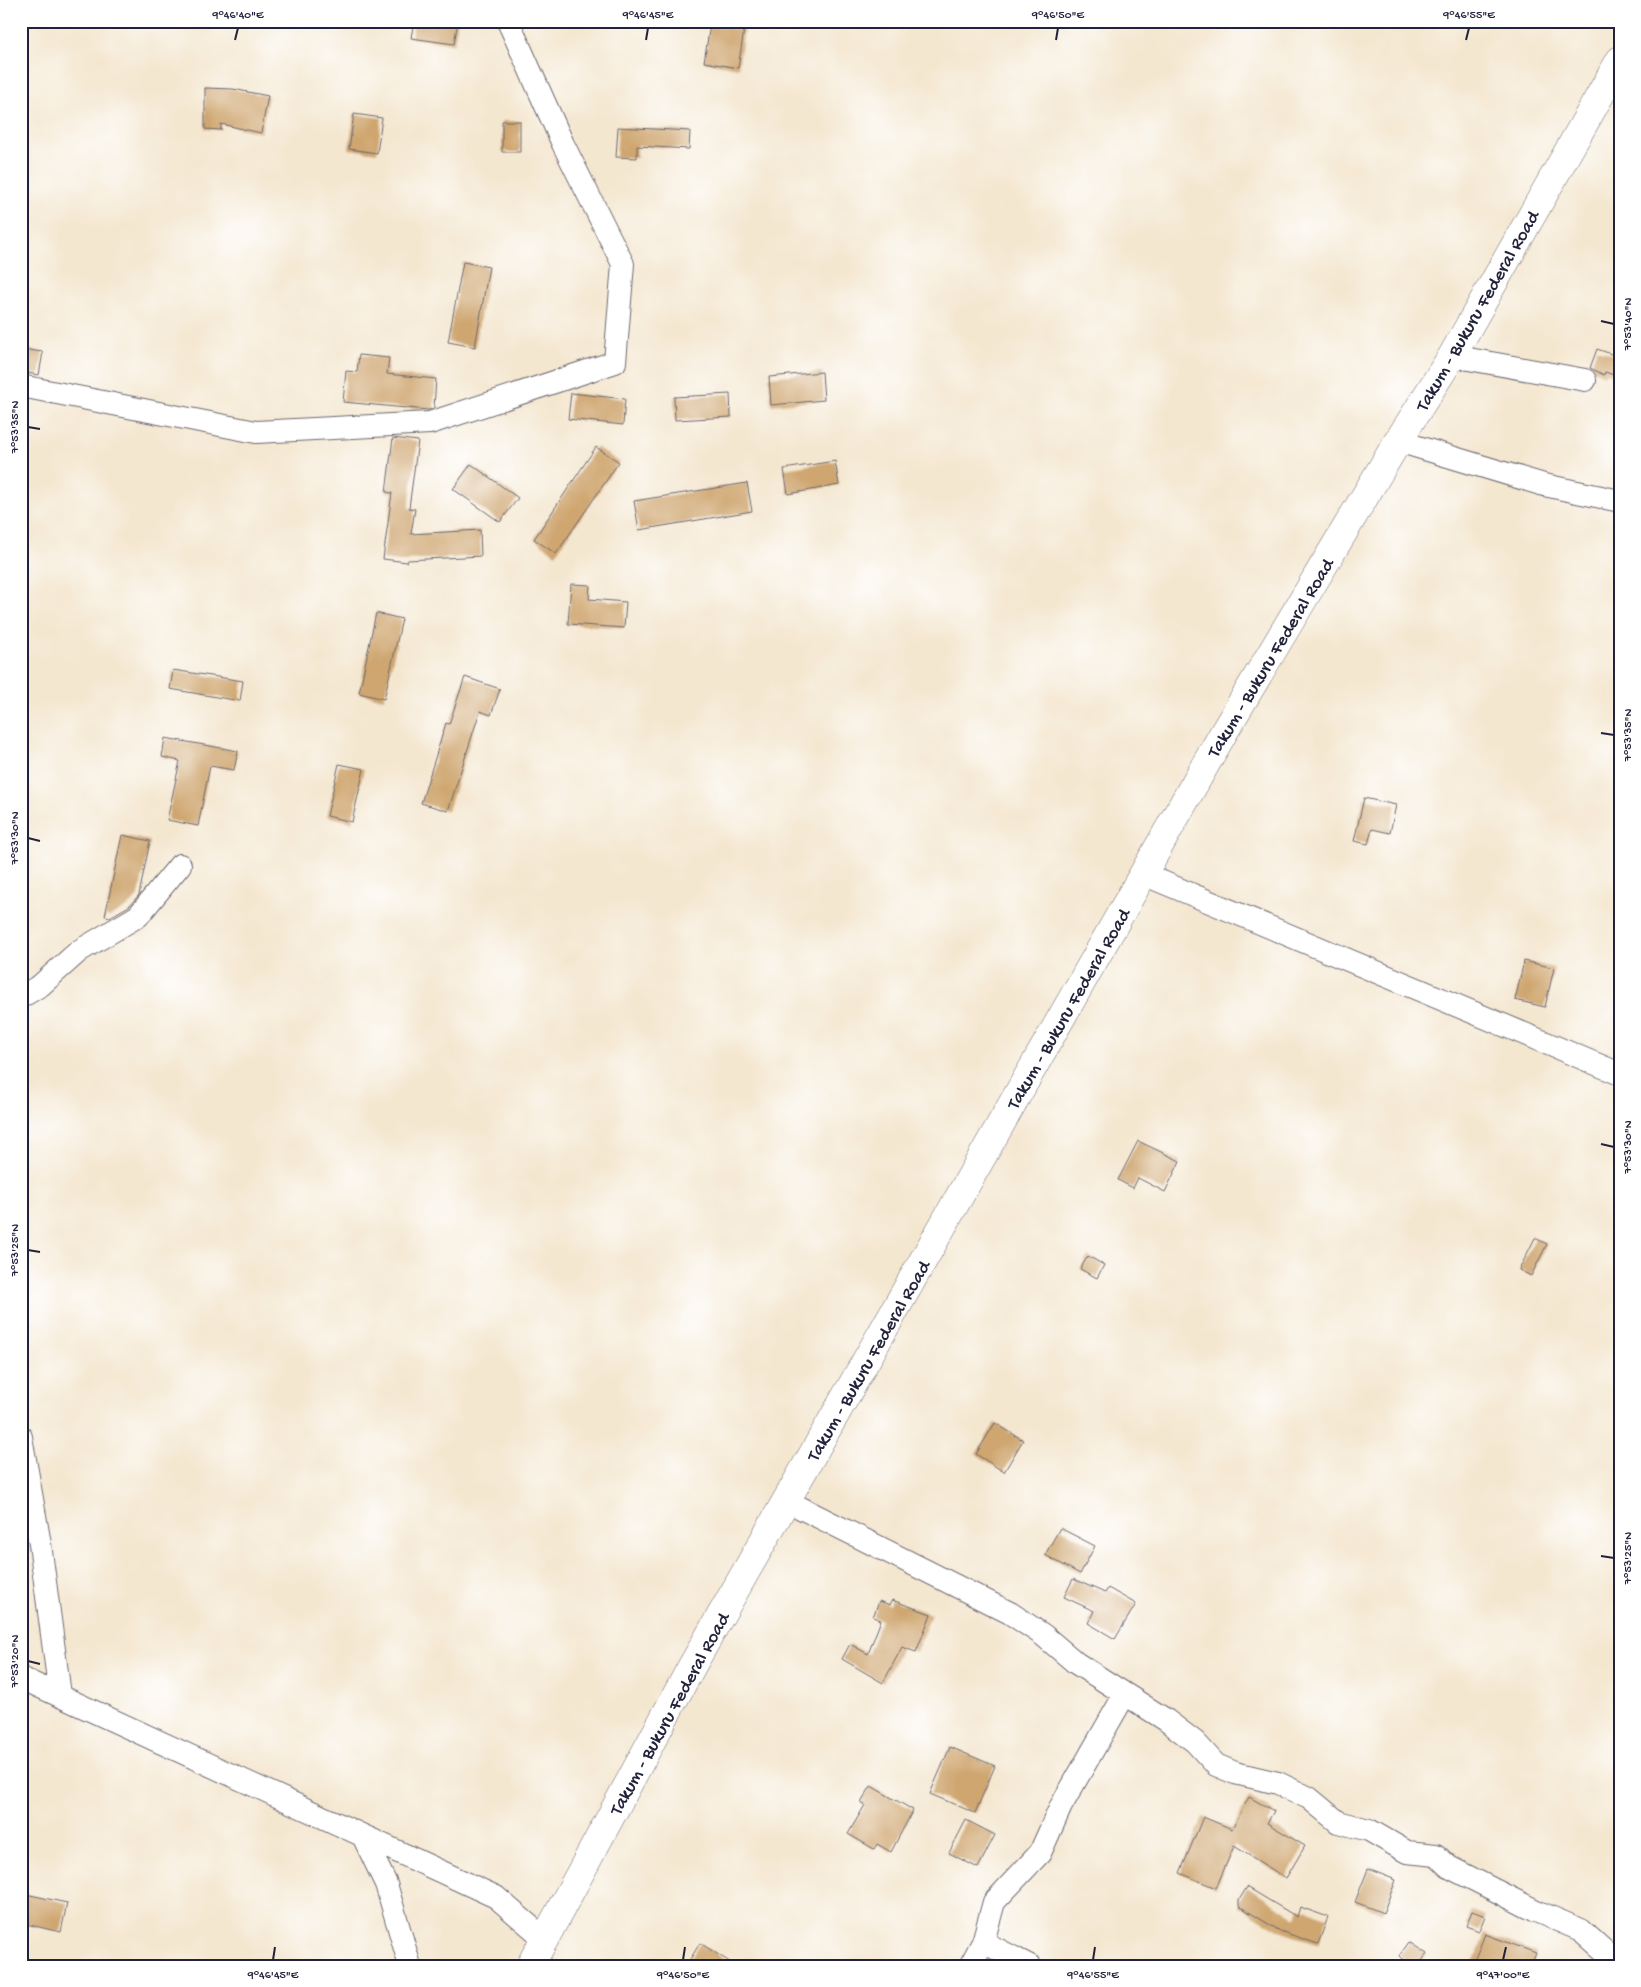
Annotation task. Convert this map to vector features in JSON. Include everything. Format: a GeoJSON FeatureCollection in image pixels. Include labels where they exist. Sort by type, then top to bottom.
{"type":"FeatureCollection","features":[{"type":"Feature","properties":{"kind":"main road","name":"Takum - Bukuru Federal Road"},"geometry":{"type":"LineString","coordinates":[[530,1966],[692,1666],[1224,732],[1398,441],[1452,356],[1620,60]]}},
{"type":"Feature","properties":{"kind":"street"},"geometry":{"type":"LineString","coordinates":[[21,386],[256,432],[430,423],[615,362],[623,264],[563,144],[508,21]]}},
{"type":"Feature","properties":{"kind":"street"},"geometry":{"type":"LineString","coordinates":[[1452,356],[1585,380]]}},
{"type":"Feature","properties":{"kind":"street"},"geometry":{"type":"LineString","coordinates":[[1398,441],[1544,484],[1620,501]]}},
{"type":"Feature","properties":{"kind":"street"},"geometry":{"type":"LineString","coordinates":[[21,997],[42,985],[79,951],[138,916],[180,865]]}},
{"type":"Feature","properties":{"kind":"street"},"geometry":{"type":"LineString","coordinates":[[1143,874],[1620,1074]]}},
{"type":"Feature","properties":{"kind":"street"},"geometry":{"type":"LineString","coordinates":[[21,1437],[40,1544],[60,1695]]}},
{"type":"Feature","properties":{"kind":"street"},"geometry":{"type":"LineString","coordinates":[[787,1501],[1010,1613],[1043,1634],[1076,1663],[1195,1742],[1216,1765],[1235,1773],[1278,1783],[1309,1798],[1338,1822],[1369,1830],[1407,1852],[1436,1855],[1449,1867],[1536,1911],[1581,1930],[1620,1965]]}},
{"type":"Feature","properties":{"kind":"street"},"geometry":{"type":"LineString","coordinates":[[21,1678],[496,1897],[545,1938]]}},
{"type":"Feature","properties":{"kind":"street"},"geometry":{"type":"LineString","coordinates":[[970,1966],[983,1942],[994,1902],[1040,1853],[1061,1806],[1125,1694]]}},
{"type":"Feature","properties":{"kind":"street"},"geometry":{"type":"LineString","coordinates":[[363,1836],[386,1884],[410,1966]]}},
{"type":"Feature","properties":{"kind":"street"},"geometry":{"type":"LineString","coordinates":[[983,1942],[1030,1966]]}},
{"type":"Feature","properties":{"kind":"building"},"geometry":{"type":"Polygon","coordinates":[[[414,21],[458,21],[454,44],[411,38],[414,21]]]}},
{"type":"Feature","properties":{"kind":"building"},"geometry":{"type":"Polygon","coordinates":[[[710,25],[744,30],[738,68],[704,62],[710,25]]]}},
{"type":"Feature","properties":{"kind":"building"},"geometry":{"type":"Polygon","coordinates":[[[205,88],[233,89],[268,96],[261,133],[221,124],[221,130],[205,129],[205,88]]]}},
{"type":"Feature","properties":{"kind":"building"},"geometry":{"type":"Polygon","coordinates":[[[354,114],[382,118],[377,153],[349,149],[354,114]]]}},
{"type":"Feature","properties":{"kind":"building"},"geometry":{"type":"Polygon","coordinates":[[[502,121],[520,121],[520,152],[502,152],[502,121]]]}},
{"type":"Feature","properties":{"kind":"building"},"geometry":{"type":"Polygon","coordinates":[[[618,127],[690,131],[689,149],[637,146],[637,158],[616,157],[618,127]]]}},
{"type":"Feature","properties":{"kind":"building"},"geometry":{"type":"Polygon","coordinates":[[[463,262],[489,267],[475,347],[448,342],[463,262]]]}},
{"type":"Feature","properties":{"kind":"building"},"geometry":{"type":"Polygon","coordinates":[[[21,349],[43,352],[39,375],[21,372],[21,349]]]}},
{"type":"Feature","properties":{"kind":"building"},"geometry":{"type":"Polygon","coordinates":[[[1597,349],[1620,357],[1620,377],[1605,372],[1604,375],[1590,368],[1597,349]]]}},
{"type":"Feature","properties":{"kind":"building"},"geometry":{"type":"Polygon","coordinates":[[[359,355],[389,358],[387,374],[436,379],[434,408],[428,410],[343,402],[346,371],[357,372],[359,355]]]}},
{"type":"Feature","properties":{"kind":"building"},"geometry":{"type":"Polygon","coordinates":[[[822,372],[824,400],[771,405],[769,377],[822,372]]]}},
{"type":"Feature","properties":{"kind":"building"},"geometry":{"type":"Polygon","coordinates":[[[571,393],[625,399],[623,425],[568,419],[571,393]]]}},
{"type":"Feature","properties":{"kind":"building"},"geometry":{"type":"Polygon","coordinates":[[[730,394],[731,417],[675,420],[674,397],[730,394]]]}},
{"type":"Feature","properties":{"kind":"building"},"geometry":{"type":"Polygon","coordinates":[[[393,438],[418,441],[409,508],[415,509],[411,534],[480,530],[481,556],[408,560],[407,562],[383,559],[392,493],[386,492],[393,438]]]}},
{"type":"Feature","properties":{"kind":"building"},"geometry":{"type":"Polygon","coordinates":[[[596,447],[619,462],[556,554],[534,539],[596,447]]]}},
{"type":"Feature","properties":{"kind":"building"},"geometry":{"type":"Polygon","coordinates":[[[835,461],[839,485],[788,494],[784,469],[835,461]]]}},
{"type":"Feature","properties":{"kind":"building"},"geometry":{"type":"Polygon","coordinates":[[[471,464],[518,498],[500,522],[453,489],[471,464]]]}},
{"type":"Feature","properties":{"kind":"building"},"geometry":{"type":"Polygon","coordinates":[[[747,483],[752,511],[639,530],[634,501],[747,483]]]}},
{"type":"Feature","properties":{"kind":"building"},"geometry":{"type":"Polygon","coordinates":[[[571,584],[590,585],[589,599],[626,602],[624,628],[568,624],[571,584]]]}},
{"type":"Feature","properties":{"kind":"building"},"geometry":{"type":"Polygon","coordinates":[[[376,613],[402,619],[384,699],[359,693],[376,613]]]}},
{"type":"Feature","properties":{"kind":"building"},"geometry":{"type":"Polygon","coordinates":[[[173,670],[243,681],[240,701],[170,689],[173,670]]]}},
{"type":"Feature","properties":{"kind":"building"},"geometry":{"type":"Polygon","coordinates":[[[465,677],[500,689],[491,715],[480,711],[448,811],[421,803],[446,723],[449,724],[465,677]]]}},
{"type":"Feature","properties":{"kind":"building"},"geometry":{"type":"Polygon","coordinates":[[[165,738],[238,751],[234,770],[210,766],[198,826],[167,820],[180,761],[162,757],[165,738]]]}},
{"type":"Feature","properties":{"kind":"building"},"geometry":{"type":"Polygon","coordinates":[[[339,764],[364,769],[352,822],[327,816],[339,764]]]}},
{"type":"Feature","properties":{"kind":"building"},"geometry":{"type":"Polygon","coordinates":[[[1364,798],[1396,805],[1390,833],[1372,829],[1368,844],[1354,841],[1364,798]]]}},
{"type":"Feature","properties":{"kind":"building"},"geometry":{"type":"Polygon","coordinates":[[[122,835],[150,841],[139,895],[129,906],[110,917],[105,916],[122,835]]]}},
{"type":"Feature","properties":{"kind":"building"},"geometry":{"type":"Polygon","coordinates":[[[1524,961],[1554,968],[1545,1007],[1515,1000],[1524,961]]]}},
{"type":"Feature","properties":{"kind":"building"},"geometry":{"type":"Polygon","coordinates":[[[1138,1141],[1180,1161],[1165,1192],[1138,1178],[1133,1188],[1118,1180],[1138,1141]]]}},
{"type":"Feature","properties":{"kind":"building"},"geometry":{"type":"Polygon","coordinates":[[[1535,1238],[1547,1244],[1531,1276],[1519,1270],[1535,1238]]]}},
{"type":"Feature","properties":{"kind":"building"},"geometry":{"type":"Polygon","coordinates":[[[1088,1256],[1104,1265],[1097,1278],[1080,1269],[1088,1256]]]}},
{"type":"Feature","properties":{"kind":"building"},"geometry":{"type":"Polygon","coordinates":[[[995,1423],[1023,1440],[1004,1472],[976,1454],[995,1423]]]}},
{"type":"Feature","properties":{"kind":"building"},"geometry":{"type":"Polygon","coordinates":[[[1060,1528],[1095,1546],[1080,1574],[1045,1555],[1060,1528]]]}},
{"type":"Feature","properties":{"kind":"building"},"geometry":{"type":"Polygon","coordinates":[[[1073,1579],[1105,1593],[1108,1588],[1136,1604],[1115,1639],[1088,1623],[1094,1611],[1064,1597],[1073,1579]]]}},
{"type":"Feature","properties":{"kind":"building"},"geometry":{"type":"Polygon","coordinates":[[[892,1600],[931,1614],[916,1652],[902,1647],[883,1683],[842,1659],[850,1644],[868,1654],[881,1620],[873,1617],[879,1601],[890,1605],[892,1600]]]}},
{"type":"Feature","properties":{"kind":"building"},"geometry":{"type":"Polygon","coordinates":[[[950,1747],[995,1766],[975,1813],[930,1794],[950,1747]]]}},
{"type":"Feature","properties":{"kind":"building"},"geometry":{"type":"Polygon","coordinates":[[[871,1786],[913,1810],[891,1852],[877,1844],[874,1849],[848,1834],[865,1805],[861,1803],[871,1786]]]}},
{"type":"Feature","properties":{"kind":"building"},"geometry":{"type":"Polygon","coordinates":[[[1249,1797],[1274,1811],[1267,1823],[1305,1846],[1286,1878],[1234,1846],[1216,1888],[1180,1873],[1203,1817],[1232,1829],[1249,1797]]]}},
{"type":"Feature","properties":{"kind":"building"},"geometry":{"type":"Polygon","coordinates":[[[966,1820],[995,1835],[978,1868],[949,1853],[966,1820]]]}},
{"type":"Feature","properties":{"kind":"building"},"geometry":{"type":"Polygon","coordinates":[[[1368,1869],[1396,1880],[1383,1913],[1355,1902],[1368,1869]]]}},
{"type":"Feature","properties":{"kind":"building"},"geometry":{"type":"Polygon","coordinates":[[[1247,1887],[1297,1917],[1300,1907],[1328,1917],[1318,1944],[1280,1931],[1239,1906],[1239,1900],[1247,1887]]]}},
{"type":"Feature","properties":{"kind":"building"},"geometry":{"type":"Polygon","coordinates":[[[21,1893],[67,1903],[61,1932],[21,1923],[21,1893]]]}},
{"type":"Feature","properties":{"kind":"building"},"geometry":{"type":"Polygon","coordinates":[[[1472,1911],[1485,1916],[1479,1931],[1466,1926],[1472,1911]]]}},
{"type":"Feature","properties":{"kind":"building"},"geometry":{"type":"Polygon","coordinates":[[[1485,1934],[1536,1953],[1531,1966],[1472,1966],[1485,1934]]]}},
{"type":"Feature","properties":{"kind":"building"},"geometry":{"type":"Polygon","coordinates":[[[1409,1942],[1427,1954],[1418,1966],[1413,1966],[1399,1956],[1409,1942]]]}},
{"type":"Feature","properties":{"kind":"building"},"geometry":{"type":"Polygon","coordinates":[[[700,1943],[736,1966],[686,1966],[700,1943]]]}}]}
